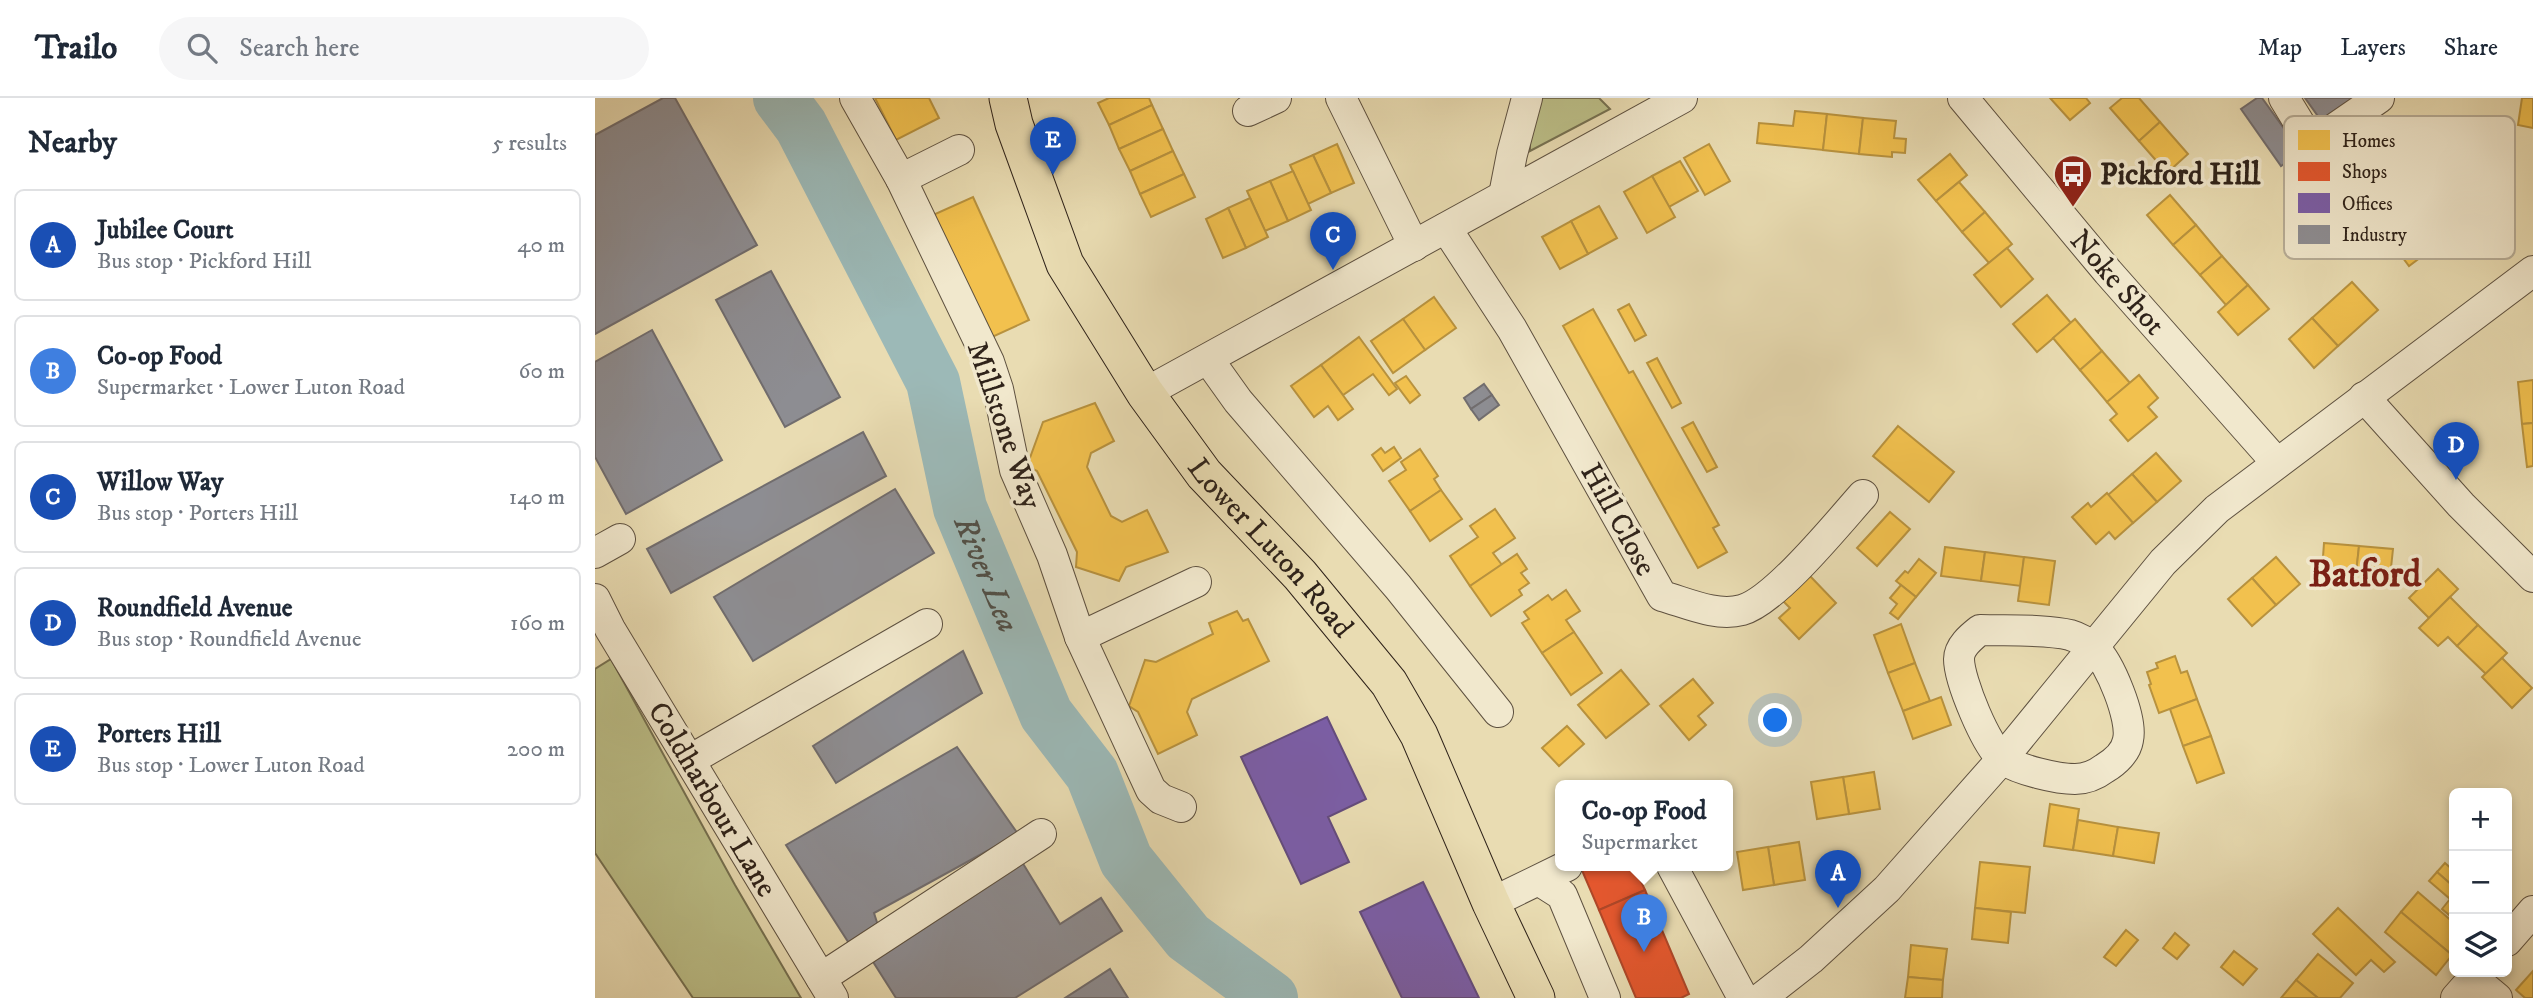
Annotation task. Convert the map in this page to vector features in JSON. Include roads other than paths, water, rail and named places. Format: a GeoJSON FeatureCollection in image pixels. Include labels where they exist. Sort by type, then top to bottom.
{"type":"FeatureCollection","features":[{"type":"Feature","properties":{"kind":"main road","name":"Lower Luton Road"},"geometry":{"type":"LineString","coordinates":[[1008,98],[1014,124],[1065,264],[1145,393],[1204,474],[1300,575],[1388,683],[1419,735],[1536,998]]}},
{"type":"Feature","properties":{"kind":"street","name":"Millstone Way"},"geometry":{"type":"LineString","coordinates":[[855,98],[901,179],[989,362],[998,389],[1015,470],[1052,555],[1080,637],[1151,790],[1161,799],[1181,807]]}},
{"type":"Feature","properties":{"kind":"street"},"geometry":{"type":"LineString","coordinates":[[1248,111],[1276,98]]}},
{"type":"Feature","properties":{"kind":"street"},"geometry":{"type":"LineString","coordinates":[[1341,98],[1414,246]]}},
{"type":"Feature","properties":{"kind":"street"},"geometry":{"type":"LineString","coordinates":[[1504,195],[1527,98]]}},
{"type":"Feature","properties":{"kind":"street"},"geometry":{"type":"LineString","coordinates":[[1633,98],[1672,103]]}},
{"type":"Feature","properties":{"kind":"street","name":"Noke Shot"},"geometry":{"type":"LineString","coordinates":[[1963,98],[2108,272],[2277,463]]}},
{"type":"Feature","properties":{"kind":"street"},"geometry":{"type":"LineString","coordinates":[[2284,98],[2295,116]]}},
{"type":"Feature","properties":{"kind":"street"},"geometry":{"type":"LineString","coordinates":[[2353,116],[2379,98]]}},
{"type":"Feature","properties":{"kind":"street"},"geometry":{"type":"LineString","coordinates":[[1145,393],[1672,103]]}},
{"type":"Feature","properties":{"kind":"street"},"geometry":{"type":"LineString","coordinates":[[901,179],[959,150]]}},
{"type":"Feature","properties":{"kind":"street","name":"Hill Close"},"geometry":{"type":"LineString","coordinates":[[1446,228],[1512,329],[1662,596],[1716,612],[1742,610],[1767,597],[1863,495]]}},
{"type":"Feature","properties":{"kind":"street"},"geometry":{"type":"LineString","coordinates":[[1761,998],[1811,959],[1887,890],[2002,759],[2164,562],[2217,509],[2533,271]]}},
{"type":"Feature","properties":{"kind":"street"},"geometry":{"type":"LineString","coordinates":[[1208,359],[1238,401],[1398,587],[1498,712]]}},
{"type":"Feature","properties":{"kind":"street"},"geometry":{"type":"LineString","coordinates":[[2364,397],[2461,505],[2533,577]]}},
{"type":"Feature","properties":{"kind":"street"},"geometry":{"type":"LineString","coordinates":[[1080,637],[1196,582]]}},
{"type":"Feature","properties":{"kind":"street","name":"Coldharbour Lane"},"geometry":{"type":"LineString","coordinates":[[595,599],[603,634],[689,760],[827,988]]}},
{"type":"Feature","properties":{"kind":"street"},"geometry":{"type":"LineString","coordinates":[[689,760],[927,624]]}},
{"type":"Feature","properties":{"kind":"street"},"geometry":{"type":"LineString","coordinates":[[1980,630],[2019,631],[2070,635],[2093,646],[2110,669],[2128,724],[2129,739],[2125,749],[2112,764],[2097,774],[2076,779],[2024,769],[2002,759],[1984,736],[1966,685],[1959,658],[1966,641],[1980,630]]}},
{"type":"Feature","properties":{"kind":"street"},"geometry":{"type":"LineString","coordinates":[[827,988],[1041,834]]}},
{"type":"Feature","properties":{"kind":"street"},"geometry":{"type":"LineString","coordinates":[[1491,902],[1558,871]]}},
{"type":"Feature","properties":{"kind":"street"},"geometry":{"type":"LineString","coordinates":[[1675,871],[1744,998]]}},
{"type":"Feature","properties":{"kind":"street"},"geometry":{"type":"LineString","coordinates":[[1540,881],[1562,895],[1605,998]]}},
{"type":"Feature","properties":{"kind":"street"},"geometry":{"type":"LineString","coordinates":[[2512,935],[2533,911]]}},
{"type":"Feature","properties":{"kind":"street"},"geometry":{"type":"LineString","coordinates":[[2470,983],[2497,998]]}},
{"type":"Feature","properties":{"kind":"waterway","name":"River Lea"},"geometry":{"type":"LineString","coordinates":[[780,98],[801,126],[933,382],[960,508],[1046,714],[1092,774],[1126,860],[1188,937],[1271,998]]}},
{"type":"Feature","properties":{"kind":"place","name":"Porters Hill"},"geometry":{"type":"Point","coordinates":[1053,175]}},
{"type":"Feature","properties":{"kind":"place","name":"Pickford Hill"},"geometry":{"type":"Point","coordinates":[2073,208]}},
{"type":"Feature","properties":{"kind":"place","name":"Willow Way"},"geometry":{"type":"Point","coordinates":[1333,270]}},
{"type":"Feature","properties":{"kind":"place","name":"Roundfield Avenue"},"geometry":{"type":"Point","coordinates":[2456,480]}},
{"type":"Feature","properties":{"kind":"place","name":"Jubilee Court"},"geometry":{"type":"Point","coordinates":[1838,908]}},
{"type":"Feature","properties":{"kind":"place","name":"Co-op Food"},"geometry":{"type":"Point","coordinates":[1644,952]}},
{"type":"Feature","properties":{"kind":"district","name":"Batford"},"geometry":{"type":"Point","coordinates":[2365,573]}}]}
